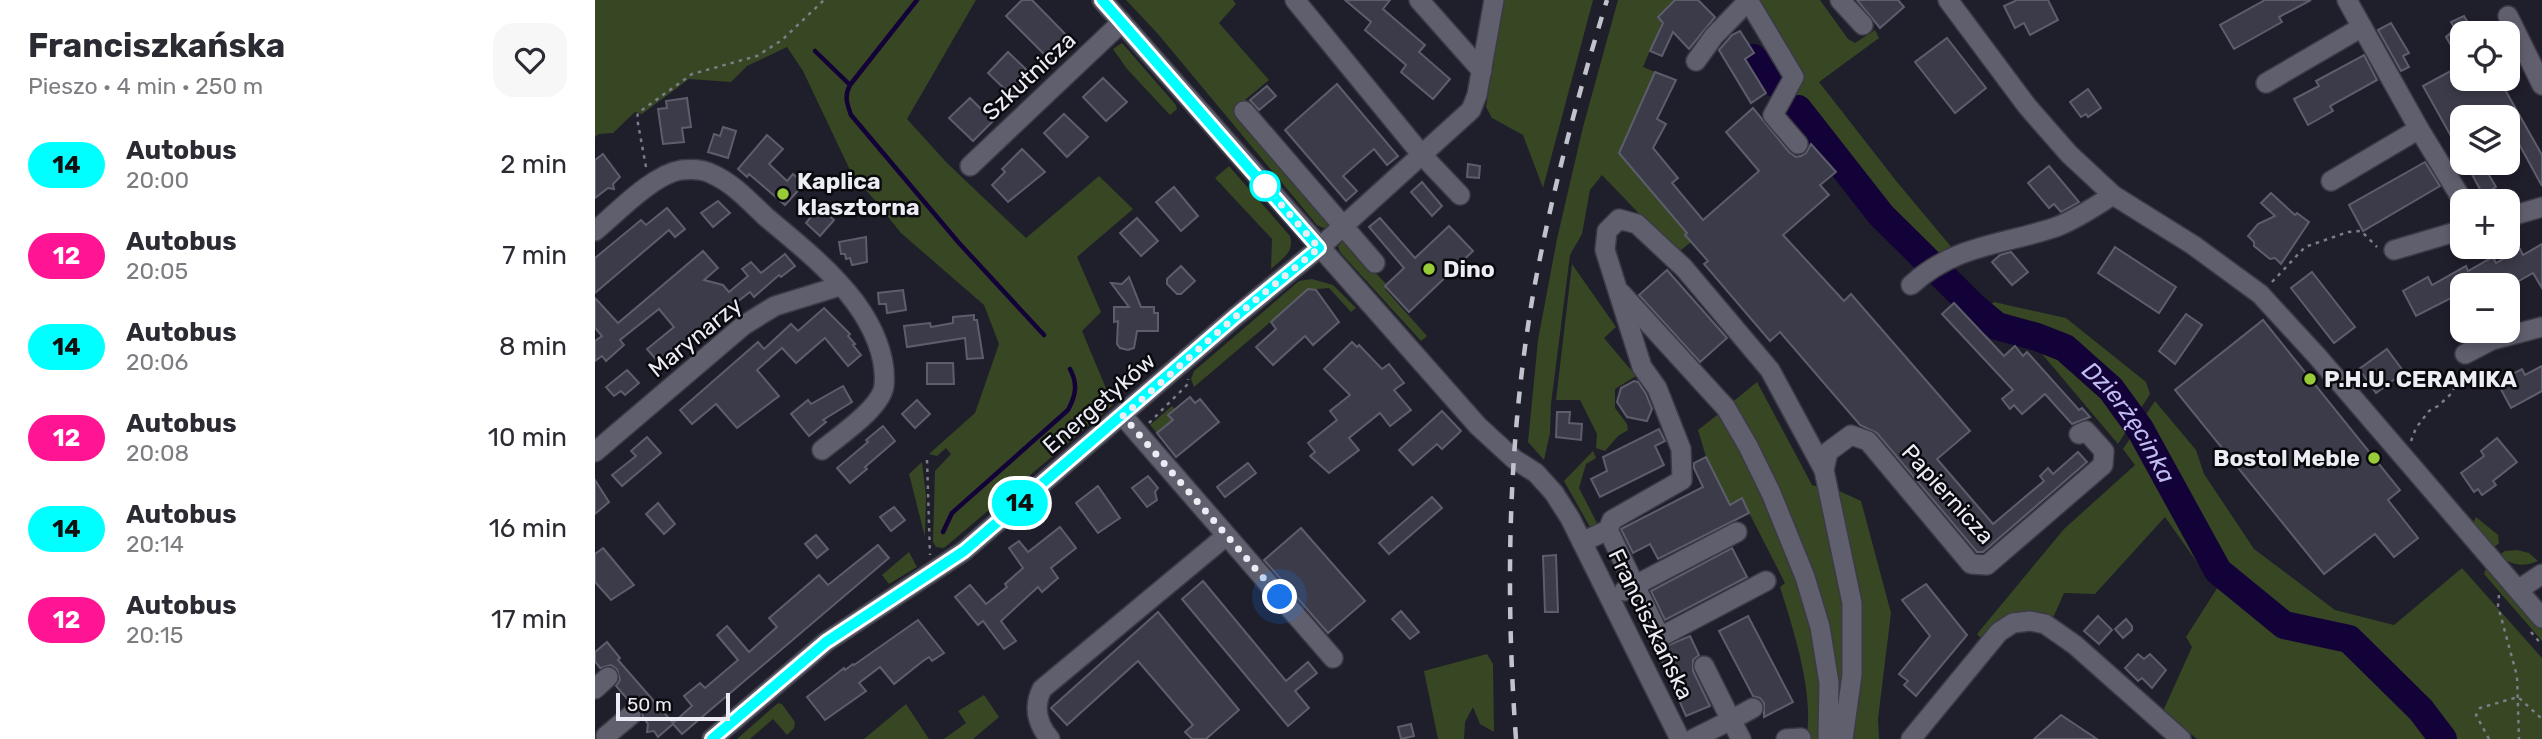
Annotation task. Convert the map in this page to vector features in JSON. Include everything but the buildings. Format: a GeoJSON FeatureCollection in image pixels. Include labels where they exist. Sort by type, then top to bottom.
{"type":"FeatureCollection","features":[{"type":"Feature","properties":{"kind":"street","name":"Franciszkańska"},"geometry":{"type":"LineString","coordinates":[[1102,0],[1478,426],[1514,459],[1536,473],[1554,493],[1611,597],[1680,739]]}},
{"type":"Feature","properties":{"kind":"street"},"geometry":{"type":"LineString","coordinates":[[1295,0],[1422,155],[1460,195]]}},
{"type":"Feature","properties":{"kind":"street"},"geometry":{"type":"LineString","coordinates":[[1419,0],[1482,71]]}},
{"type":"Feature","properties":{"kind":"street","name":"Energetyków"},"geometry":{"type":"LineString","coordinates":[[712,739],[826,642],[964,551],[1319,248],[1471,110],[1477,95],[1494,0]]}},
{"type":"Feature","properties":{"kind":"street"},"geometry":{"type":"LineString","coordinates":[[1696,61],[1714,36],[1749,0],[1794,77],[1773,115],[1798,144]]}},
{"type":"Feature","properties":{"kind":"street"},"geometry":{"type":"LineString","coordinates":[[1840,0],[1863,25]]}},
{"type":"Feature","properties":{"kind":"street"},"geometry":{"type":"LineString","coordinates":[[1948,0],[2049,133],[2113,195],[2204,253],[2260,294],[2326,365],[2533,621]]}},
{"type":"Feature","properties":{"kind":"street"},"geometry":{"type":"LineString","coordinates":[[2347,0],[2419,130],[2456,189]]}},
{"type":"Feature","properties":{"kind":"street"},"geometry":{"type":"LineString","coordinates":[[2508,16],[2542,85]]}},
{"type":"Feature","properties":{"kind":"street","name":"Szkutnicza"},"geometry":{"type":"LineString","coordinates":[[970,166],[1122,22]]}},
{"type":"Feature","properties":{"kind":"street"},"geometry":{"type":"LineString","coordinates":[[2266,83],[2362,27]]}},
{"type":"Feature","properties":{"kind":"street"},"geometry":{"type":"LineString","coordinates":[[1244,111],[1375,263]]}},
{"type":"Feature","properties":{"kind":"street"},"geometry":{"type":"LineString","coordinates":[[2331,180],[2419,130]]}},
{"type":"Feature","properties":{"kind":"street"},"geometry":{"type":"LineString","coordinates":[[595,231],[662,176],[681,170],[702,170],[725,181],[802,248],[854,300],[875,335],[882,359],[884,388],[876,401],[859,420],[822,450]]}},
{"type":"Feature","properties":{"kind":"street"},"geometry":{"type":"LineString","coordinates":[[1918,278],[1944,262],[1992,243],[2053,228],[2076,219],[2113,195]]}},
{"type":"Feature","properties":{"kind":"street"},"geometry":{"type":"LineString","coordinates":[[2520,213],[2542,206]]}},
{"type":"Feature","properties":{"kind":"street"},"geometry":{"type":"LineString","coordinates":[[1582,542],[1608,530],[1612,520],[1682,480],[1681,449],[1657,388],[1642,367],[1605,250],[1607,231],[1619,219],[1627,219],[1637,223],[1684,268],[1770,370],[1824,470],[1852,603],[1852,675],[1843,739]]}},
{"type":"Feature","properties":{"kind":"street"},"geometry":{"type":"LineString","coordinates":[[2395,250],[2450,234]]}},
{"type":"Feature","properties":{"kind":"street","name":"Marynarzy"},"geometry":{"type":"LineString","coordinates":[[595,452],[744,325],[775,306],[840,286]]}},
{"type":"Feature","properties":{"kind":"street"},"geometry":{"type":"LineString","coordinates":[[1618,290],[1726,408],[1770,493],[1805,577],[1820,627],[1829,683],[1828,739]]}},
{"type":"Feature","properties":{"kind":"street"},"geometry":{"type":"LineString","coordinates":[[2468,353],[2493,340],[2542,327]]}},
{"type":"Feature","properties":{"kind":"street"},"geometry":{"type":"LineString","coordinates":[[1123,416],[1333,658]]}},
{"type":"Feature","properties":{"kind":"street","name":"Papiernicza"},"geometry":{"type":"LineString","coordinates":[[1824,470],[1828,452],[1851,435],[1868,441],[1971,564],[1987,565],[2103,465],[2104,452],[2086,431],[2079,434]]}},
{"type":"Feature","properties":{"kind":"street"},"geometry":{"type":"LineString","coordinates":[[1608,530],[1660,637]]}},
{"type":"Feature","properties":{"kind":"street"},"geometry":{"type":"LineString","coordinates":[[1611,597],[1737,532]]}},
{"type":"Feature","properties":{"kind":"street"},"geometry":{"type":"LineString","coordinates":[[1050,739],[1037,714],[1036,701],[1042,689],[1226,536]]}},
{"type":"Feature","properties":{"kind":"street"},"geometry":{"type":"LineString","coordinates":[[2513,598],[2542,574]]}},
{"type":"Feature","properties":{"kind":"street"},"geometry":{"type":"LineString","coordinates":[[1636,648],[1766,581]]}},
{"type":"Feature","properties":{"kind":"street"},"geometry":{"type":"LineString","coordinates":[[1911,739],[1999,632],[2013,623],[2030,621],[2045,624],[2075,645],[2181,739]]}},
{"type":"Feature","properties":{"kind":"street","name":"Franciszkańska"},"geometry":{"type":"LineString","coordinates":[[1704,666],[1741,739]]}},
{"type":"Feature","properties":{"kind":"street"},"geometry":{"type":"LineString","coordinates":[[1693,739],[1753,708]]}},
{"type":"Feature","properties":{"kind":"street"},"geometry":{"type":"LineString","coordinates":[[603,733],[631,715]]}},
{"type":"Feature","properties":{"kind":"path"},"geometry":{"type":"LineString","coordinates":[[649,185],[638,113],[692,74],[757,56],[782,40],[824,0]]}},
{"type":"Feature","properties":{"kind":"path"},"geometry":{"type":"LineString","coordinates":[[2260,294],[2305,247],[2349,232],[2361,231],[2377,247],[2395,250]]}},
{"type":"Feature","properties":{"kind":"path"},"geometry":{"type":"LineString","coordinates":[[2410,444],[2416,428],[2429,411],[2452,393],[2468,353]]}},
{"type":"Feature","properties":{"kind":"path"},"geometry":{"type":"LineString","coordinates":[[927,460],[929,554],[936,571]]}},
{"type":"Feature","properties":{"kind":"path"},"geometry":{"type":"LineString","coordinates":[[2513,598],[2499,595],[2498,606],[2517,676],[2519,739]]}},
{"type":"Feature","properties":{"kind":"path"},"geometry":{"type":"LineString","coordinates":[[2533,621],[2542,645]]}},
{"type":"Feature","properties":{"kind":"path"},"geometry":{"type":"LineString","coordinates":[[2518,697],[2542,719]]}},
{"type":"Feature","properties":{"kind":"path"},"geometry":{"type":"LineString","coordinates":[[2489,739],[2476,715],[2480,708],[2518,697]]}},
{"type":"Feature","properties":{"kind":"green space"},"geometry":{"type":"Polygon","coordinates":[[[595,0],[976,0],[907,119],[947,163],[1026,238],[1099,176],[1133,209],[1077,257],[1101,312],[1082,331],[1113,405],[944,548],[936,547],[933,542],[935,471],[951,454],[946,448],[937,456],[929,454],[975,413],[999,344],[984,305],[901,233],[850,170],[803,71],[787,47],[747,66],[731,82],[689,79],[642,114],[635,112],[613,133],[595,137],[595,0]]]}},
{"type":"Feature","properties":{"kind":"green space"},"geometry":{"type":"Polygon","coordinates":[[[1126,0],[1233,0],[1236,4],[1219,23],[1269,80],[1233,110],[1330,222],[1329,227],[1317,225],[1158,34],[1126,0]]]}},
{"type":"Feature","properties":{"kind":"green space"},"geometry":{"type":"Polygon","coordinates":[[[1504,0],[1593,0],[1543,188],[1523,135],[1492,118],[1486,107],[1504,0]]]}},
{"type":"Feature","properties":{"kind":"green space"},"geometry":{"type":"Polygon","coordinates":[[[1618,0],[1675,0],[1658,17],[1662,22],[1643,67],[1655,72],[1619,153],[1687,233],[1691,242],[1677,253],[1602,175],[1590,190],[1582,234],[1570,255],[1551,404],[1550,433],[1544,460],[1528,442],[1538,340],[1557,239],[1583,127],[1618,0]]]}},
{"type":"Feature","properties":{"kind":"green space"},"geometry":{"type":"Polygon","coordinates":[[[1760,0],[1820,0],[1848,39],[1855,43],[1875,30],[1879,38],[1819,82],[1953,249],[1921,265],[1791,123],[1791,107],[1800,100],[1794,93],[1804,75],[1760,0]]]}},
{"type":"Feature","properties":{"kind":"green space"},"geometry":{"type":"Polygon","coordinates":[[[1122,43],[1176,105],[1177,109],[1170,115],[1127,69],[1113,49],[1122,43]]]}},
{"type":"Feature","properties":{"kind":"green space"},"geometry":{"type":"Polygon","coordinates":[[[1229,166],[1290,236],[1289,251],[1271,269],[1272,239],[1215,178],[1229,166]]]}},
{"type":"Feature","properties":{"kind":"green space"},"geometry":{"type":"Polygon","coordinates":[[[1344,240],[1388,286],[1385,289],[1427,336],[1421,341],[1340,252],[1338,246],[1344,240]]]}},
{"type":"Feature","properties":{"kind":"green space"},"geometry":{"type":"Polygon","coordinates":[[[1572,264],[1616,327],[1604,338],[1636,376],[1615,389],[1615,408],[1627,424],[1628,430],[1618,436],[1605,451],[1596,448],[1597,434],[1580,400],[1556,400],[1572,264]]]}},
{"type":"Feature","properties":{"kind":"green space"},"geometry":{"type":"Polygon","coordinates":[[[1952,266],[1990,305],[1994,302],[2066,318],[2146,382],[2150,394],[2118,444],[2037,348],[1993,339],[1933,277],[1952,266]]]}},
{"type":"Feature","properties":{"kind":"green space"},"geometry":{"type":"Polygon","coordinates":[[[1312,279],[1333,285],[1356,308],[1351,312],[1329,288],[1308,290],[1194,387],[1191,379],[1194,371],[1299,281],[1312,279]]]}},
{"type":"Feature","properties":{"kind":"green space"},"geometry":{"type":"Polygon","coordinates":[[[1757,382],[1812,485],[1819,487],[1828,526],[1840,587],[1845,647],[1835,739],[1834,670],[1729,405],[1757,382]]]}},
{"type":"Feature","properties":{"kind":"green space"},"geometry":{"type":"Polygon","coordinates":[[[2155,401],[2196,450],[2204,474],[2254,549],[2335,610],[2394,625],[2462,568],[2542,658],[2542,739],[2197,739],[2163,711],[2192,647],[2186,637],[2221,582],[2201,568],[2165,517],[2095,594],[2064,593],[2052,620],[2031,610],[2016,614],[1981,638],[1977,634],[2064,529],[2135,465],[2123,449],[2155,401]]]}},
{"type":"Feature","properties":{"kind":"green space"},"geometry":{"type":"Polygon","coordinates":[[[1172,406],[1175,409],[1168,415],[1173,420],[1157,433],[1150,425],[1172,406]]]}},
{"type":"Feature","properties":{"kind":"green space"},"geometry":{"type":"Polygon","coordinates":[[[1721,412],[1744,450],[1808,607],[1819,666],[1822,739],[1806,739],[1808,702],[1796,642],[1780,587],[1785,583],[1742,499],[1730,505],[1706,457],[1698,430],[1721,412]]]}},
{"type":"Feature","properties":{"kind":"green space"},"geometry":{"type":"Polygon","coordinates":[[[1593,451],[1596,458],[1586,464],[1579,488],[1597,523],[1590,527],[1564,481],[1593,451]]]}},
{"type":"Feature","properties":{"kind":"green space"},"geometry":{"type":"Polygon","coordinates":[[[922,462],[926,496],[925,537],[909,474],[922,462]]]}},
{"type":"Feature","properties":{"kind":"green space"},"geometry":{"type":"Polygon","coordinates":[[[1835,489],[1861,501],[1891,613],[1878,719],[1879,739],[1851,739],[1835,489]]]}},
{"type":"Feature","properties":{"kind":"green space"},"geometry":{"type":"Polygon","coordinates":[[[2476,517],[2498,535],[2499,543],[2493,548],[2473,524],[2476,517]]]}},
{"type":"Feature","properties":{"kind":"green space"},"geometry":{"type":"Polygon","coordinates":[[[2505,551],[2529,553],[2538,561],[2518,564],[2499,555],[2505,551]]]}},
{"type":"Feature","properties":{"kind":"green space"},"geometry":{"type":"Polygon","coordinates":[[[909,552],[917,567],[889,584],[882,575],[909,552]]]}},
{"type":"Feature","properties":{"kind":"green space"},"geometry":{"type":"Polygon","coordinates":[[[2487,566],[2542,630],[2542,641],[2484,574],[2487,566]]]}},
{"type":"Feature","properties":{"kind":"green space"},"geometry":{"type":"Polygon","coordinates":[[[1487,654],[1493,664],[1494,732],[1480,724],[1473,707],[1465,722],[1464,739],[1438,739],[1424,671],[1487,654]]]}},
{"type":"Feature","properties":{"kind":"green space"},"geometry":{"type":"Polygon","coordinates":[[[984,695],[999,717],[973,739],[944,739],[966,723],[958,711],[984,695]]]}},
{"type":"Feature","properties":{"kind":"green space"},"geometry":{"type":"Polygon","coordinates":[[[778,703],[782,704],[795,722],[794,728],[787,735],[773,719],[750,739],[737,739],[778,703]]]}},
{"type":"Feature","properties":{"kind":"green space"},"geometry":{"type":"Polygon","coordinates":[[[906,704],[929,739],[864,739],[906,704]]]}},
{"type":"Feature","properties":{"kind":"waterway"},"geometry":{"type":"LineString","coordinates":[[917,0],[850,85],[847,104],[851,115],[959,243],[1044,335]]}},
{"type":"Feature","properties":{"kind":"waterway"},"geometry":{"type":"LineString","coordinates":[[815,51],[849,84]]}},
{"type":"Feature","properties":{"kind":"waterway","name":"Dzierżęcinka"},"geometry":{"type":"LineString","coordinates":[[1753,58],[1775,83]]}},
{"type":"Feature","properties":{"kind":"waterway","name":"Dzierżęcinka"},"geometry":{"type":"LineString","coordinates":[[1798,109],[1881,215],[1974,307],[1997,326],[2065,348],[2111,389],[2140,429],[2218,571],[2284,625],[2349,639],[2421,710],[2443,739]]}},
{"type":"Feature","properties":{"kind":"waterway"},"geometry":{"type":"LineString","coordinates":[[943,532],[952,513],[1068,410],[1075,390],[1070,369]]}},
{"type":"Feature","properties":{"kind":"railway"},"geometry":{"type":"LineString","coordinates":[[1516,739],[1511,626],[1511,513],[1525,345],[1557,180],[1607,0]]}},
{"type":"Feature","properties":{"kind":"bus line","name":"14"},"geometry":{"type":"LineString","coordinates":[[712,739],[826,642],[936,571],[994,527],[1235,317],[1319,248],[1102,0]]}},
{"type":"Feature","properties":{"kind":"place","name":"Kaplica klasztorna"},"geometry":{"type":"Point","coordinates":[783,194]}},
{"type":"Feature","properties":{"kind":"place","name":"Dino"},"geometry":{"type":"Point","coordinates":[1429,269]}},
{"type":"Feature","properties":{"kind":"place","name":"P.H.U. CERAMIKA"},"geometry":{"type":"Point","coordinates":[2310,379]}},
{"type":"Feature","properties":{"kind":"place","name":"Bostol Meble"},"geometry":{"type":"Point","coordinates":[2374,458]}},
{"type":"Feature","properties":{"kind":"route"},"geometry":{"type":"LineString","coordinates":[[1265,186],[1319,248],[1235,317],[1123,416],[1280,597]]}}]}
